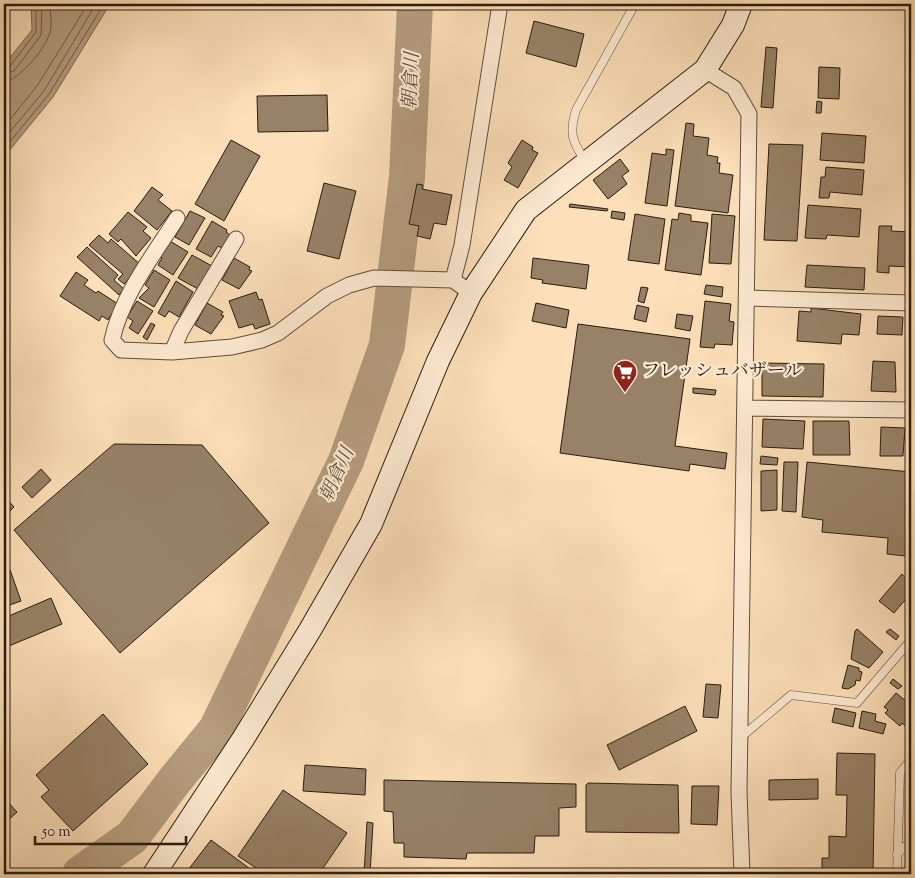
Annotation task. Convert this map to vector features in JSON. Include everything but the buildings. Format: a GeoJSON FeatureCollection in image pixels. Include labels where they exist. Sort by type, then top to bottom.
{"type":"FeatureCollection","features":[{"type":"Feature","properties":{"kind":"street"},"geometry":{"type":"LineString","coordinates":[[453,280],[462,245],[500,4]]}},
{"type":"Feature","properties":{"kind":"street"},"geometry":{"type":"LineString","coordinates":[[154,874],[248,730],[371,524],[438,360],[471,293],[526,210],[705,70],[733,26],[741,4]]}},
{"type":"Feature","properties":{"kind":"street"},"geometry":{"type":"LineString","coordinates":[[705,70],[734,88],[749,114],[740,738],[742,874]]}},
{"type":"Feature","properties":{"kind":"street"},"geometry":{"type":"LineString","coordinates":[[177,218],[133,288],[115,326],[112,340],[121,350],[172,352],[232,347],[262,340],[278,333],[327,296],[349,285],[374,278],[453,280],[471,293]]}},
{"type":"Feature","properties":{"kind":"street"},"geometry":{"type":"LineString","coordinates":[[172,352],[181,330],[236,239]]}},
{"type":"Feature","properties":{"kind":"street"},"geometry":{"type":"LineString","coordinates":[[747,298],[911,303]]}},
{"type":"Feature","properties":{"kind":"street"},"geometry":{"type":"LineString","coordinates":[[745,408],[911,410]]}},
{"type":"Feature","properties":{"kind":"lane"},"geometry":{"type":"LineString","coordinates":[[586,162],[575,145],[571,127],[576,110],[635,4]]}},
{"type":"Feature","properties":{"kind":"lane"},"geometry":{"type":"LineString","coordinates":[[740,738],[791,695],[857,703],[911,640]]}},
{"type":"Feature","properties":{"kind":"lane"},"geometry":{"type":"LineString","coordinates":[[897,874],[900,773],[911,759]]}},
{"type":"Feature","properties":{"kind":"lane"},"geometry":{"type":"LineString","coordinates":[[897,854],[911,841]]}},
{"type":"Feature","properties":{"kind":"water"},"geometry":{"type":"Polygon","coordinates":[[[31,4],[110,4],[53,97],[4,157],[4,65],[32,30],[31,4]]]}},
{"type":"Feature","properties":{"kind":"waterway","name":"朝倉川"},"geometry":{"type":"LineString","coordinates":[[80,874],[132,837],[216,730],[346,461],[387,345],[407,177],[415,4]]}},
{"type":"Feature","properties":{"kind":"place","name":"フレッシュバザール"},"geometry":{"type":"Point","coordinates":[625,393]}}]}
